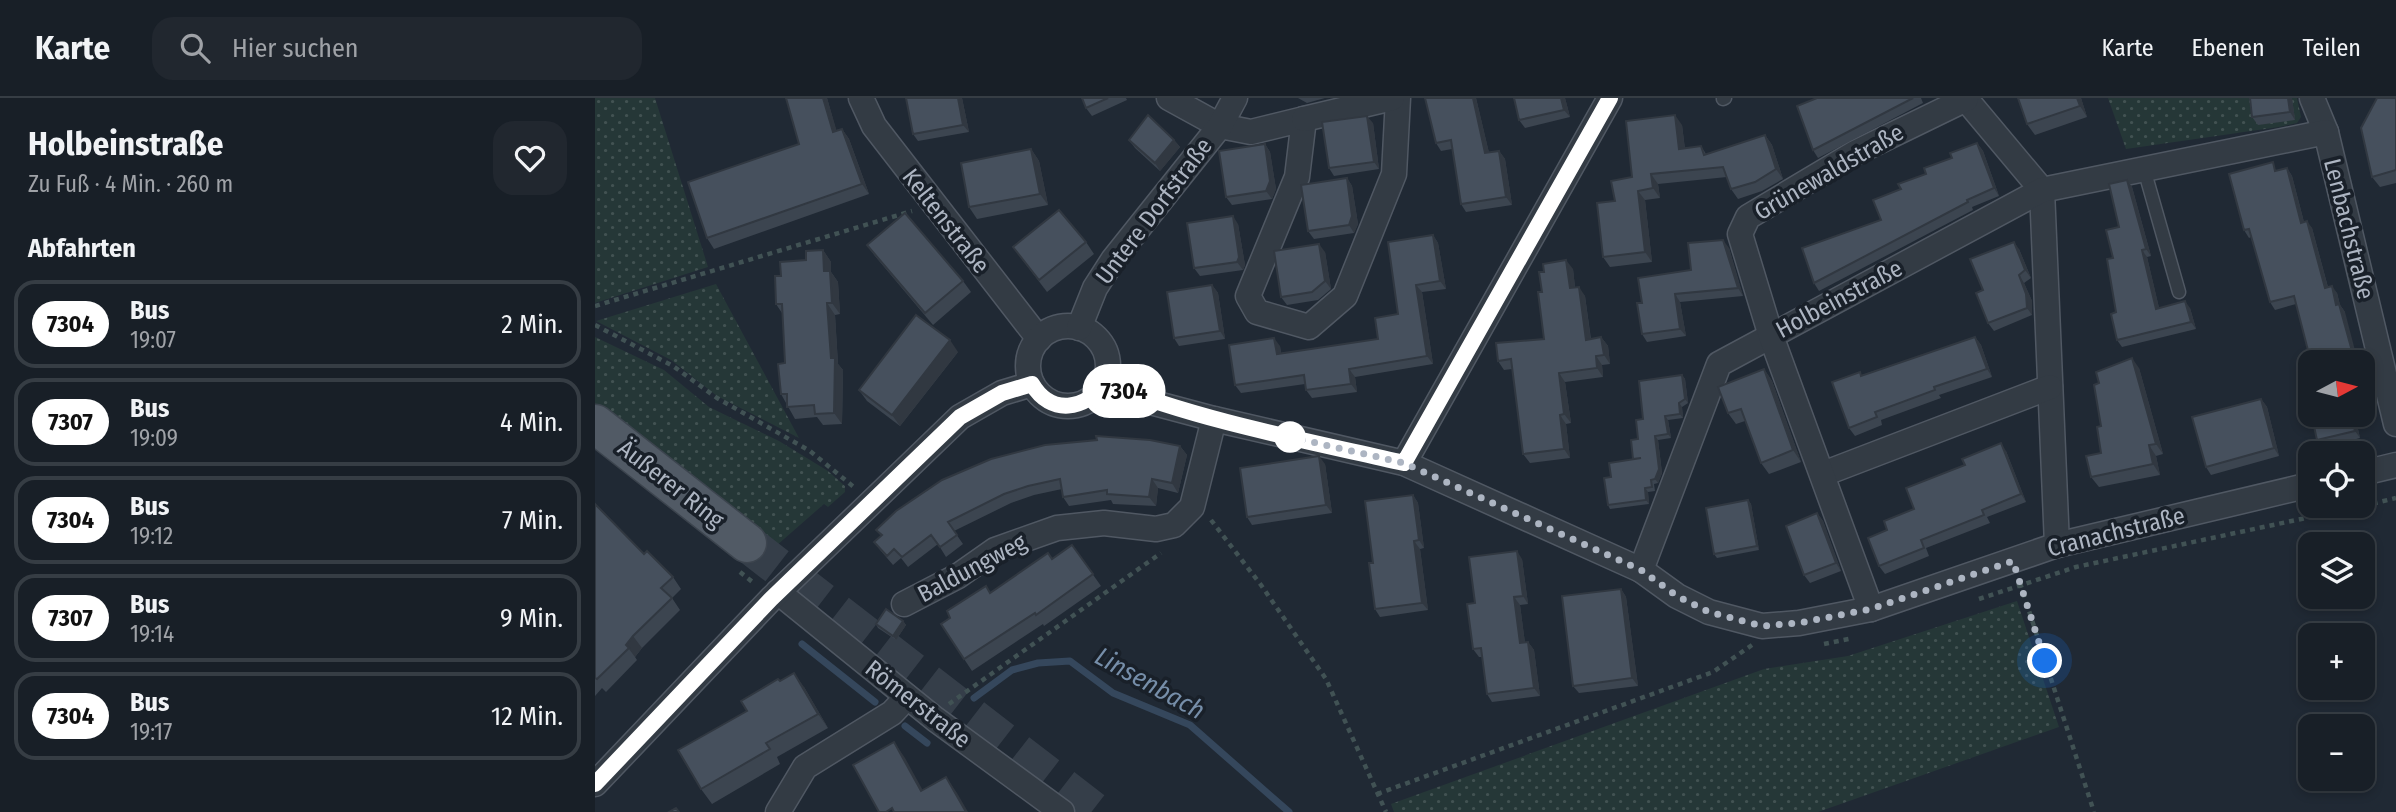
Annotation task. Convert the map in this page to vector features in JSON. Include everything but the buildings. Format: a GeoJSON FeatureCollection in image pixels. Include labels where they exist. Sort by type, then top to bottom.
{"type":"FeatureCollection","features":[{"type":"Feature","properties":{"kind":"main road","name":"Äußerer Ring"},"geometry":{"type":"LineString","coordinates":[[595,424],[747,543]]}},
{"type":"Feature","properties":{"kind":"street","name":"Keltenstraße"},"geometry":{"type":"LineString","coordinates":[[862,98],[874,126],[933,205],[969,246],[1005,299],[1039,339]]}},
{"type":"Feature","properties":{"kind":"street"},"geometry":{"type":"LineString","coordinates":[[1169,98],[1220,126],[1251,132],[1392,98]]}},
{"type":"Feature","properties":{"kind":"street","name":"Untere Dorfstraße"},"geometry":{"type":"LineString","coordinates":[[1079,328],[1095,288],[1113,261],[1220,126],[1235,98]]}},
{"type":"Feature","properties":{"kind":"street"},"geometry":{"type":"LineString","coordinates":[[1304,119],[1297,177],[1248,296],[1257,312],[1309,327],[1346,296],[1394,174],[1398,98]]}},
{"type":"Feature","properties":{"kind":"street"},"geometry":{"type":"LineString","coordinates":[[1404,463],[1610,98]]}},
{"type":"Feature","properties":{"kind":"street","name":"Grünewaldstraße"},"geometry":{"type":"LineString","coordinates":[[1871,609],[1771,336],[1739,234],[1748,217],[1855,153],[1966,98],[2042,190]]}},
{"type":"Feature","properties":{"kind":"street"},"geometry":{"type":"LineString","coordinates":[[2312,98],[2326,132]]}},
{"type":"Feature","properties":{"kind":"street","name":"Lenbachstraße"},"geometry":{"type":"LineString","coordinates":[[2042,190],[2326,132],[2387,350],[2396,424]]}},
{"type":"Feature","properties":{"kind":"street"},"geometry":{"type":"LineString","coordinates":[[2042,190],[2057,545]]}},
{"type":"Feature","properties":{"kind":"street","name":"Holbeinstraße"},"geometry":{"type":"LineString","coordinates":[[1641,570],[1719,363],[2042,190]]}},
{"type":"Feature","properties":{"kind":"street"},"geometry":{"type":"LineString","coordinates":[[1059,327],[1079,328],[1092,334],[1103,347],[1108,368],[1105,383],[1087,402],[1065,407],[1044,399],[1032,384],[1028,369],[1030,355],[1039,339],[1059,327]]}},
{"type":"Feature","properties":{"kind":"street"},"geometry":{"type":"LineString","coordinates":[[1105,383],[1154,403],[1404,463],[1641,570],[1677,596],[1762,637]]}},
{"type":"Feature","properties":{"kind":"street"},"geometry":{"type":"LineString","coordinates":[[595,784],[778,592],[960,417],[1002,393],[1032,384]]}},
{"type":"Feature","properties":{"kind":"street"},"geometry":{"type":"LineString","coordinates":[[1823,474],[2050,387]]}},
{"type":"Feature","properties":{"kind":"street"},"geometry":{"type":"LineString","coordinates":[[1174,525],[1192,507],[1214,419]]}},
{"type":"Feature","properties":{"kind":"street"},"geometry":{"type":"LineString","coordinates":[[2375,470],[2396,465]]}},
{"type":"Feature","properties":{"kind":"street","name":"Cranachstraße"},"geometry":{"type":"LineString","coordinates":[[1762,637],[1799,623],[1871,609],[2057,545],[2298,488]]}},
{"type":"Feature","properties":{"kind":"street","name":"Baldungweg"},"geometry":{"type":"LineString","coordinates":[[904,604],[958,576],[995,550],[1057,528],[1104,523],[1156,529],[1174,525]]}},
{"type":"Feature","properties":{"kind":"street","name":"Römerstraße"},"geometry":{"type":"LineString","coordinates":[[778,592],[935,719],[1062,812]]}},
{"type":"Feature","properties":{"kind":"street"},"geometry":{"type":"LineString","coordinates":[[778,812],[805,767],[892,713],[907,697]]}},
{"type":"Feature","properties":{"kind":"lane"},"geometry":{"type":"LineString","coordinates":[[2144,169],[2179,292]]}},
{"type":"Feature","properties":{"kind":"path"},"geometry":{"type":"LineString","coordinates":[[595,306],[933,205]]}},
{"type":"Feature","properties":{"kind":"path"},"geometry":{"type":"LineString","coordinates":[[595,325],[673,366],[717,398],[810,451],[871,501]]}},
{"type":"Feature","properties":{"kind":"path"},"geometry":{"type":"LineString","coordinates":[[2375,503],[2396,498]]}},
{"type":"Feature","properties":{"kind":"path"},"geometry":{"type":"LineString","coordinates":[[1192,507],[1207,515],[1261,585],[1327,679],[1386,812]]}},
{"type":"Feature","properties":{"kind":"path"},"geometry":{"type":"LineString","coordinates":[[1969,602],[2075,568],[2306,518]]}},
{"type":"Feature","properties":{"kind":"path"},"geometry":{"type":"LineString","coordinates":[[935,719],[957,696],[1184,537],[1174,525]]}},
{"type":"Feature","properties":{"kind":"path"},"geometry":{"type":"LineString","coordinates":[[2013,561],[2094,812]]}},
{"type":"Feature","properties":{"kind":"path"},"geometry":{"type":"LineString","coordinates":[[1813,645],[1839,643],[1865,635]]}},
{"type":"Feature","properties":{"kind":"path"},"geometry":{"type":"LineString","coordinates":[[1377,794],[1713,672],[1749,649],[1762,637]]}},
{"type":"Feature","properties":{"kind":"path"},"geometry":{"type":"LineString","coordinates":[[1749,649],[1762,637]]}},
{"type":"Feature","properties":{"kind":"shaded area"},"geometry":{"type":"Polygon","coordinates":[[[595,98],[655,98],[708,267],[595,303],[595,98]]]}},
{"type":"Feature","properties":{"kind":"shaded area"},"geometry":{"type":"Polygon","coordinates":[[[2108,98],[2297,98],[2301,117],[2297,123],[2279,127],[2126,149],[2108,98]]]}},
{"type":"Feature","properties":{"kind":"shaded area"},"geometry":{"type":"Polygon","coordinates":[[[716,284],[799,438],[717,396],[671,360],[596,321],[716,284]]]}},
{"type":"Feature","properties":{"kind":"shaded area"},"geometry":{"type":"Polygon","coordinates":[[[595,337],[664,370],[709,407],[779,441],[828,471],[845,486],[845,492],[828,507],[824,504],[776,546],[595,407],[595,337]]]}},
{"type":"Feature","properties":{"kind":"shaded area"},"geometry":{"type":"Polygon","coordinates":[[[2017,601],[2059,727],[1818,812],[1394,812],[1391,804],[1764,669],[1848,656],[2017,601]]]}},
{"type":"Feature","properties":{"kind":"waterway"},"geometry":{"type":"LineString","coordinates":[[802,644],[875,702]]}},
{"type":"Feature","properties":{"kind":"waterway","name":"Linsenbach"},"geometry":{"type":"LineString","coordinates":[[974,698],[1012,670],[1038,663],[1070,661],[1113,693],[1190,725],[1289,812]]}},
{"type":"Feature","properties":{"kind":"waterway"},"geometry":{"type":"LineString","coordinates":[[905,726],[927,743]]}},
{"type":"Feature","properties":{"kind":"tunnel"},"geometry":{"type":"LineString","coordinates":[[747,543],[1095,812]]}},
{"type":"Feature","properties":{"kind":"bus line","name":"7304"},"geometry":{"type":"LineString","coordinates":[[595,784],[771,599],[871,501],[960,417],[1002,393],[1032,384],[1044,399],[1065,407],[1076,406],[1094,397],[1105,383],[1154,403],[1404,463],[1610,98]]}},
{"type":"Feature","properties":{"kind":"route"},"geometry":{"type":"LineString","coordinates":[[1290,437],[1404,463],[1641,570],[1677,596],[1709,612],[1762,626],[1799,623],[1871,609],[2013,561],[2045,661]]}}]}
